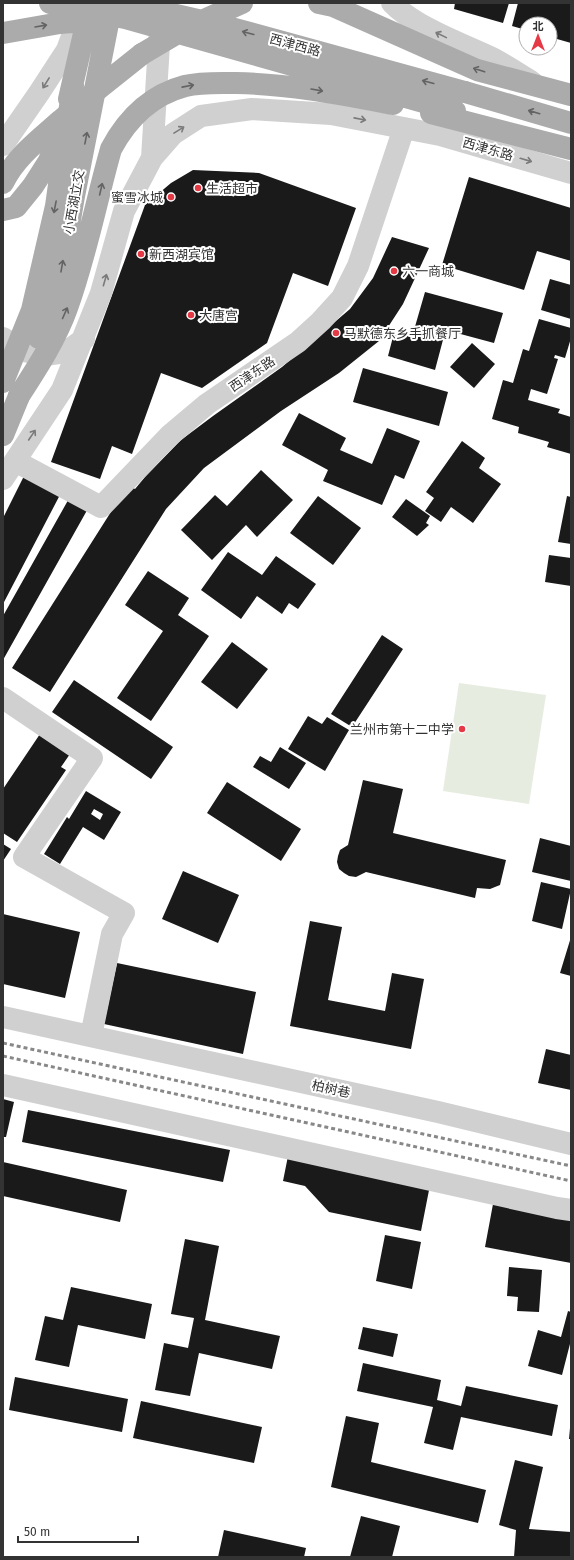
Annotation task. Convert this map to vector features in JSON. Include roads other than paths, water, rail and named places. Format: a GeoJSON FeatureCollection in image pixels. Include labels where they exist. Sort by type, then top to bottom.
{"type":"FeatureCollection","features":[{"type":"Feature","properties":{"kind":"main road"},"geometry":{"type":"LineString","coordinates":[[50,3],[120,8]]}},
{"type":"Feature","properties":{"kind":"main road"},"geometry":{"type":"LineString","coordinates":[[3,435],[11,389],[32,310],[56,206],[73,85],[91,3]]}},
{"type":"Feature","properties":{"kind":"main road"},"geometry":{"type":"LineString","coordinates":[[3,183],[8,172],[24,154],[88,98],[142,54],[186,28],[242,3]]}},
{"type":"Feature","properties":{"kind":"main road"},"geometry":{"type":"LineString","coordinates":[[319,3],[333,6],[477,70],[571,95]]}},
{"type":"Feature","properties":{"kind":"main road"},"geometry":{"type":"LineString","coordinates":[[354,3],[398,36]]}},
{"type":"Feature","properties":{"kind":"main road"},"geometry":{"type":"LineString","coordinates":[[3,33],[60,23],[120,8]]}},
{"type":"Feature","properties":{"kind":"main road","name":"西津西路"},"geometry":{"type":"LineString","coordinates":[[120,8],[224,26],[465,92],[571,123]]}},
{"type":"Feature","properties":{"kind":"main road","name":"西津东路"},"geometry":{"type":"LineString","coordinates":[[120,8],[455,111],[571,149]]}},
{"type":"Feature","properties":{"kind":"main road","name":"小西湖立交"},"geometry":{"type":"LineString","coordinates":[[11,389],[60,279],[74,196],[120,8]]}},
{"type":"Feature","properties":{"kind":"main road"},"geometry":{"type":"LineString","coordinates":[[11,389],[44,357],[67,309],[88,242],[111,150],[118,136],[140,109],[169,92],[186,86],[220,83],[282,85],[314,89],[393,104],[571,149]]}},
{"type":"Feature","properties":{"kind":"main road"},"geometry":{"type":"LineString","coordinates":[[3,210],[16,207],[33,186],[49,161],[73,85]]}},
{"type":"Feature","properties":{"kind":"street"},"geometry":{"type":"LineString","coordinates":[[3,145],[67,50],[84,3]]}},
{"type":"Feature","properties":{"kind":"street"},"geometry":{"type":"LineString","coordinates":[[3,479],[62,390],[101,293],[124,211],[152,158],[161,3]]}},
{"type":"Feature","properties":{"kind":"street"},"geometry":{"type":"LineString","coordinates":[[392,3],[401,12],[436,32],[497,60],[538,85]]}},
{"type":"Feature","properties":{"kind":"street","name":"西津东路"},"geometry":{"type":"LineString","coordinates":[[152,158],[173,134],[201,116],[252,109],[331,114],[440,135],[571,173]]}},
{"type":"Feature","properties":{"kind":"street","name":"西津东路"},"geometry":{"type":"LineString","coordinates":[[15,461],[101,507],[169,436],[207,404],[298,342],[321,321],[342,298],[358,266],[404,128]]}},
{"type":"Feature","properties":{"kind":"street"},"geometry":{"type":"LineString","coordinates":[[9,342],[23,351],[45,355],[66,352],[84,338]]}},
{"type":"Feature","properties":{"kind":"street"},"geometry":{"type":"LineString","coordinates":[[3,698],[92,758],[24,857],[124,913],[112,934],[91,1036]]}},
{"type":"Feature","properties":{"kind":"street","name":"柏树巷"},"geometry":{"type":"LineString","coordinates":[[3,1017],[438,1112],[571,1144]]}},
{"type":"Feature","properties":{"kind":"street"},"geometry":{"type":"LineString","coordinates":[[3,1085],[571,1210]]}},
{"type":"Feature","properties":{"kind":"railway"},"geometry":{"type":"LineString","coordinates":[[3,1043],[571,1166]]}},
{"type":"Feature","properties":{"kind":"railway"},"geometry":{"type":"LineString","coordinates":[[3,1056],[571,1181]]}},
{"type":"Feature","properties":{"kind":"place","name":"生活超市"},"geometry":{"type":"Point","coordinates":[198,188]}},
{"type":"Feature","properties":{"kind":"place","name":"蜜雪冰城"},"geometry":{"type":"Point","coordinates":[171,197]}},
{"type":"Feature","properties":{"kind":"place","name":"新西湖宾馆"},"geometry":{"type":"Point","coordinates":[141,254]}},
{"type":"Feature","properties":{"kind":"place","name":"六一商城"},"geometry":{"type":"Point","coordinates":[394,271]}},
{"type":"Feature","properties":{"kind":"place","name":"大唐宫"},"geometry":{"type":"Point","coordinates":[191,315]}},
{"type":"Feature","properties":{"kind":"place","name":"马默德东乡手抓餐厅"},"geometry":{"type":"Point","coordinates":[336,333]}},
{"type":"Feature","properties":{"kind":"place","name":"兰州市第十二中学"},"geometry":{"type":"Point","coordinates":[462,729]}}]}
